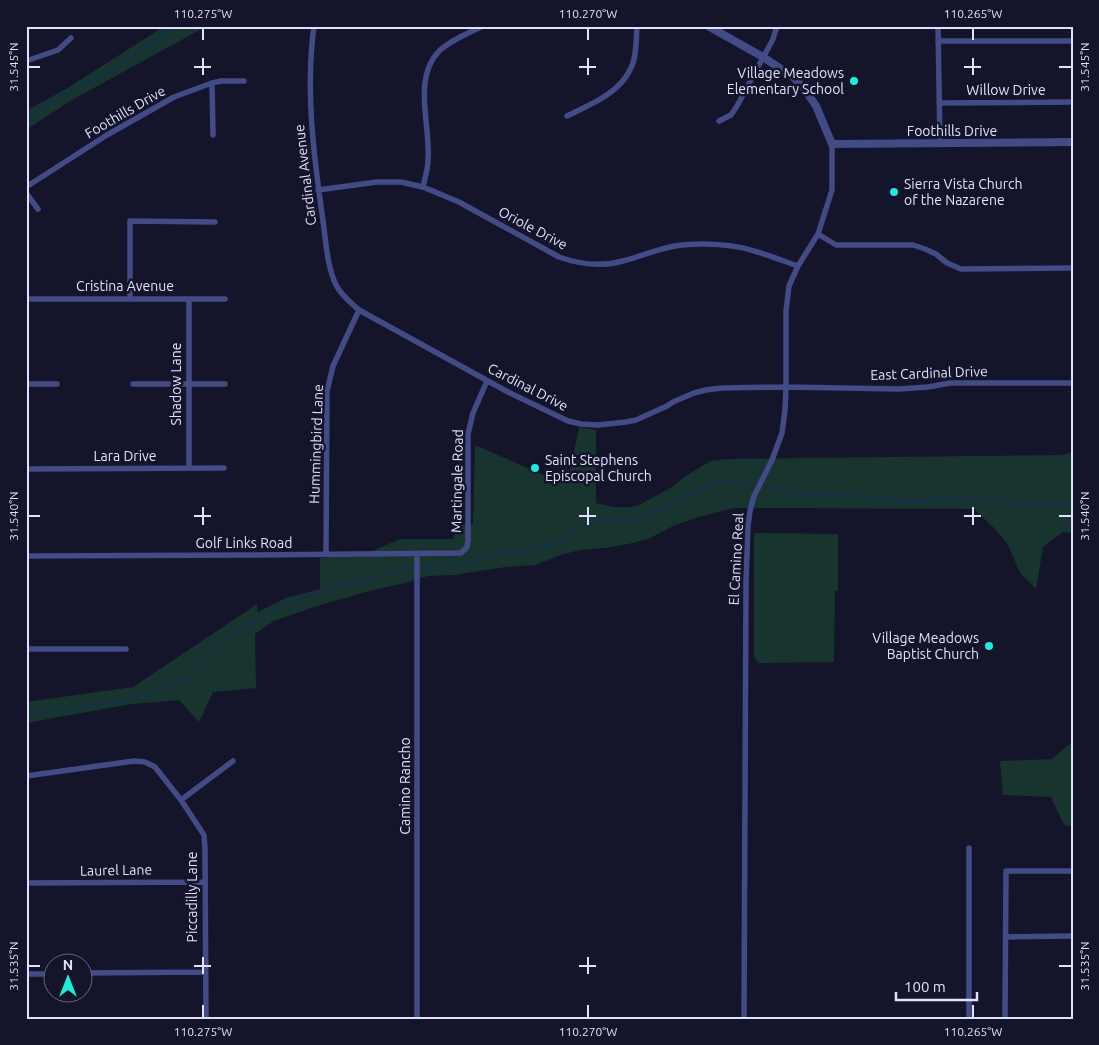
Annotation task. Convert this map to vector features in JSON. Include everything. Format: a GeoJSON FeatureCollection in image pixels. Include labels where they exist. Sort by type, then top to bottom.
{"type":"FeatureCollection","features":[{"type":"Feature","properties":{"kind":"street","name":"Cardinal Avenue"},"geometry":{"type":"LineString","coordinates":[[314,26],[311,48],[310,114],[327,253],[335,284],[341,294],[359,310]]}},
{"type":"Feature","properties":{"kind":"street"},"geometry":{"type":"LineString","coordinates":[[423,187],[428,160],[424,81],[430,64],[439,52],[451,42],[482,26]]}},
{"type":"Feature","properties":{"kind":"street"},"geometry":{"type":"LineString","coordinates":[[568,116],[608,95],[623,82],[632,67],[637,26]]}},
{"type":"Feature","properties":{"kind":"street","name":"El Camino Real"},"geometry":{"type":"LineString","coordinates":[[708,26],[792,76],[804,88],[816,106],[832,144],[832,190],[818,234],[798,266],[789,286],[786,311],[785,410],[782,433],[772,460],[754,496],[748,526],[746,582],[744,1019]]}},
{"type":"Feature","properties":{"kind":"street"},"geometry":{"type":"LineString","coordinates":[[719,121],[730,115],[737,106],[778,26]]}},
{"type":"Feature","properties":{"kind":"street"},"geometry":{"type":"LineString","coordinates":[[938,26],[940,143]]}},
{"type":"Feature","properties":{"kind":"street"},"geometry":{"type":"LineString","coordinates":[[26,61],[58,50],[71,38]]}},
{"type":"Feature","properties":{"kind":"street"},"geometry":{"type":"LineString","coordinates":[[938,41],[1073,41]]}},
{"type":"Feature","properties":{"kind":"street","name":"Foothills Drive"},"geometry":{"type":"LineString","coordinates":[[26,187],[107,135],[174,97],[212,83],[244,81]]}},
{"type":"Feature","properties":{"kind":"street"},"geometry":{"type":"LineString","coordinates":[[212,83],[213,135]]}},
{"type":"Feature","properties":{"kind":"street","name":"Willow Drive"},"geometry":{"type":"LineString","coordinates":[[939,103],[1073,102]]}},
{"type":"Feature","properties":{"kind":"street","name":"Foothills Drive"},"geometry":{"type":"LineString","coordinates":[[832,144],[1073,142]]}},
{"type":"Feature","properties":{"kind":"street","name":"Oriole Drive"},"geometry":{"type":"LineString","coordinates":[[318,190],[377,182],[401,182],[423,187],[459,202],[559,257],[575,262],[608,264],[622,262],[681,245],[706,244],[753,250],[798,266]]}},
{"type":"Feature","properties":{"kind":"street"},"geometry":{"type":"LineString","coordinates":[[26,193],[38,209]]}},
{"type":"Feature","properties":{"kind":"street"},"geometry":{"type":"LineString","coordinates":[[130,299],[130,221],[215,222]]}},
{"type":"Feature","properties":{"kind":"street"},"geometry":{"type":"LineString","coordinates":[[818,234],[836,245],[913,245],[936,254],[947,263],[961,269],[1073,268]]}},
{"type":"Feature","properties":{"kind":"street","name":"Cristina Avenue"},"geometry":{"type":"LineString","coordinates":[[26,299],[225,299]]}},
{"type":"Feature","properties":{"kind":"street","name":"Shadow Lane"},"geometry":{"type":"LineString","coordinates":[[188,299],[189,468]]}},
{"type":"Feature","properties":{"kind":"street","name":"Cardinal Drive"},"geometry":{"type":"LineString","coordinates":[[359,310],[487,381],[568,421],[581,424],[598,425],[636,420],[685,396],[706,390],[786,387]]}},
{"type":"Feature","properties":{"kind":"street","name":"Hummingbird Lane"},"geometry":{"type":"LineString","coordinates":[[326,554],[327,391],[333,366],[359,310]]}},
{"type":"Feature","properties":{"kind":"street","name":"Martingale Road"},"geometry":{"type":"LineString","coordinates":[[461,553],[467,547],[468,540],[468,434],[472,413],[487,381]]}},
{"type":"Feature","properties":{"kind":"street","name":"East Cardinal Drive"},"geometry":{"type":"LineString","coordinates":[[786,387],[899,389],[950,383],[1073,383]]}},
{"type":"Feature","properties":{"kind":"street"},"geometry":{"type":"LineString","coordinates":[[26,384],[56,384]]}},
{"type":"Feature","properties":{"kind":"street"},"geometry":{"type":"LineString","coordinates":[[133,384],[225,384]]}},
{"type":"Feature","properties":{"kind":"street","name":"Lara Drive"},"geometry":{"type":"LineString","coordinates":[[26,469],[224,468]]}},
{"type":"Feature","properties":{"kind":"street","name":"Golf Links Road"},"geometry":{"type":"LineString","coordinates":[[26,556],[461,553]]}},
{"type":"Feature","properties":{"kind":"street","name":"Camino Rancho"},"geometry":{"type":"LineString","coordinates":[[417,554],[417,1019]]}},
{"type":"Feature","properties":{"kind":"street"},"geometry":{"type":"LineString","coordinates":[[26,649],[126,649]]}},
{"type":"Feature","properties":{"kind":"street"},"geometry":{"type":"LineString","coordinates":[[26,776],[134,761],[144,762],[155,767],[181,800],[233,761]]}},
{"type":"Feature","properties":{"kind":"street","name":"Piccadilly Lane"},"geometry":{"type":"LineString","coordinates":[[181,800],[204,835],[206,1019]]}},
{"type":"Feature","properties":{"kind":"street"},"geometry":{"type":"LineString","coordinates":[[969,848],[969,1019]]}},
{"type":"Feature","properties":{"kind":"street"},"geometry":{"type":"LineString","coordinates":[[1005,1019],[1006,871],[1073,871]]}},
{"type":"Feature","properties":{"kind":"street","name":"Laurel Lane"},"geometry":{"type":"LineString","coordinates":[[26,883],[205,882]]}},
{"type":"Feature","properties":{"kind":"street"},"geometry":{"type":"LineString","coordinates":[[1006,937],[1073,936]]}},
{"type":"Feature","properties":{"kind":"street"},"geometry":{"type":"LineString","coordinates":[[92,973],[205,972]]}},
{"type":"Feature","properties":{"kind":"street"},"geometry":{"type":"LineString","coordinates":[[26,974],[42,974]]}},
{"type":"Feature","properties":{"kind":"green space"},"geometry":{"type":"Polygon","coordinates":[[[160,26],[207,26],[70,101],[26,130],[26,111],[66,89],[160,29],[160,26]]]}},
{"type":"Feature","properties":{"kind":"green space"},"geometry":{"type":"Polygon","coordinates":[[[579,427],[596,430],[596,503],[613,507],[637,506],[672,487],[710,461],[728,459],[1061,455],[1073,452],[1073,533],[1063,532],[1043,547],[1036,589],[1020,573],[1007,543],[974,509],[734,508],[673,526],[650,538],[633,543],[579,550],[536,565],[506,567],[454,575],[428,576],[320,605],[274,621],[255,634],[256,688],[213,692],[199,722],[179,700],[132,704],[26,723],[26,702],[133,687],[257,604],[258,612],[286,598],[320,589],[320,558],[370,552],[400,539],[454,539],[454,525],[473,524],[475,445],[548,477],[569,475],[579,427]]]}},
{"type":"Feature","properties":{"kind":"green space"},"geometry":{"type":"Polygon","coordinates":[[[754,533],[838,534],[838,591],[835,591],[834,662],[758,663],[754,657],[754,533]]]}},
{"type":"Feature","properties":{"kind":"green space"},"geometry":{"type":"Polygon","coordinates":[[[1073,743],[1073,827],[1064,825],[1051,797],[1003,795],[1000,761],[1052,759],[1073,743]]]}},
{"type":"Feature","properties":{"kind":"waterway"},"geometry":{"type":"LineString","coordinates":[[26,118],[58,98],[119,66],[172,26]]}},
{"type":"Feature","properties":{"kind":"waterway"},"geometry":{"type":"LineString","coordinates":[[420,568],[462,563],[543,548],[560,541],[584,525],[607,520],[636,519],[716,481],[757,484]]}},
{"type":"Feature","properties":{"kind":"waterway"},"geometry":{"type":"LineString","coordinates":[[762,485],[805,495],[864,496],[910,502],[954,497],[1006,502],[1073,502]]}},
{"type":"Feature","properties":{"kind":"waterway"},"geometry":{"type":"LineString","coordinates":[[26,715],[127,700],[157,691],[185,679],[202,668],[212,655],[239,630],[278,607],[314,593],[387,573],[415,569]]}},
{"type":"Feature","properties":{"kind":"place","name":"Village Meadows Elementary School"},"geometry":{"type":"Point","coordinates":[854,81]}},
{"type":"Feature","properties":{"kind":"place","name":"Sierra Vista Church of the Nazarene"},"geometry":{"type":"Point","coordinates":[894,192]}},
{"type":"Feature","properties":{"kind":"place","name":"Saint Stephens Episcopal Church"},"geometry":{"type":"Point","coordinates":[535,468]}},
{"type":"Feature","properties":{"kind":"place","name":"Village Meadows Baptist Church"},"geometry":{"type":"Point","coordinates":[989,646]}}]}
